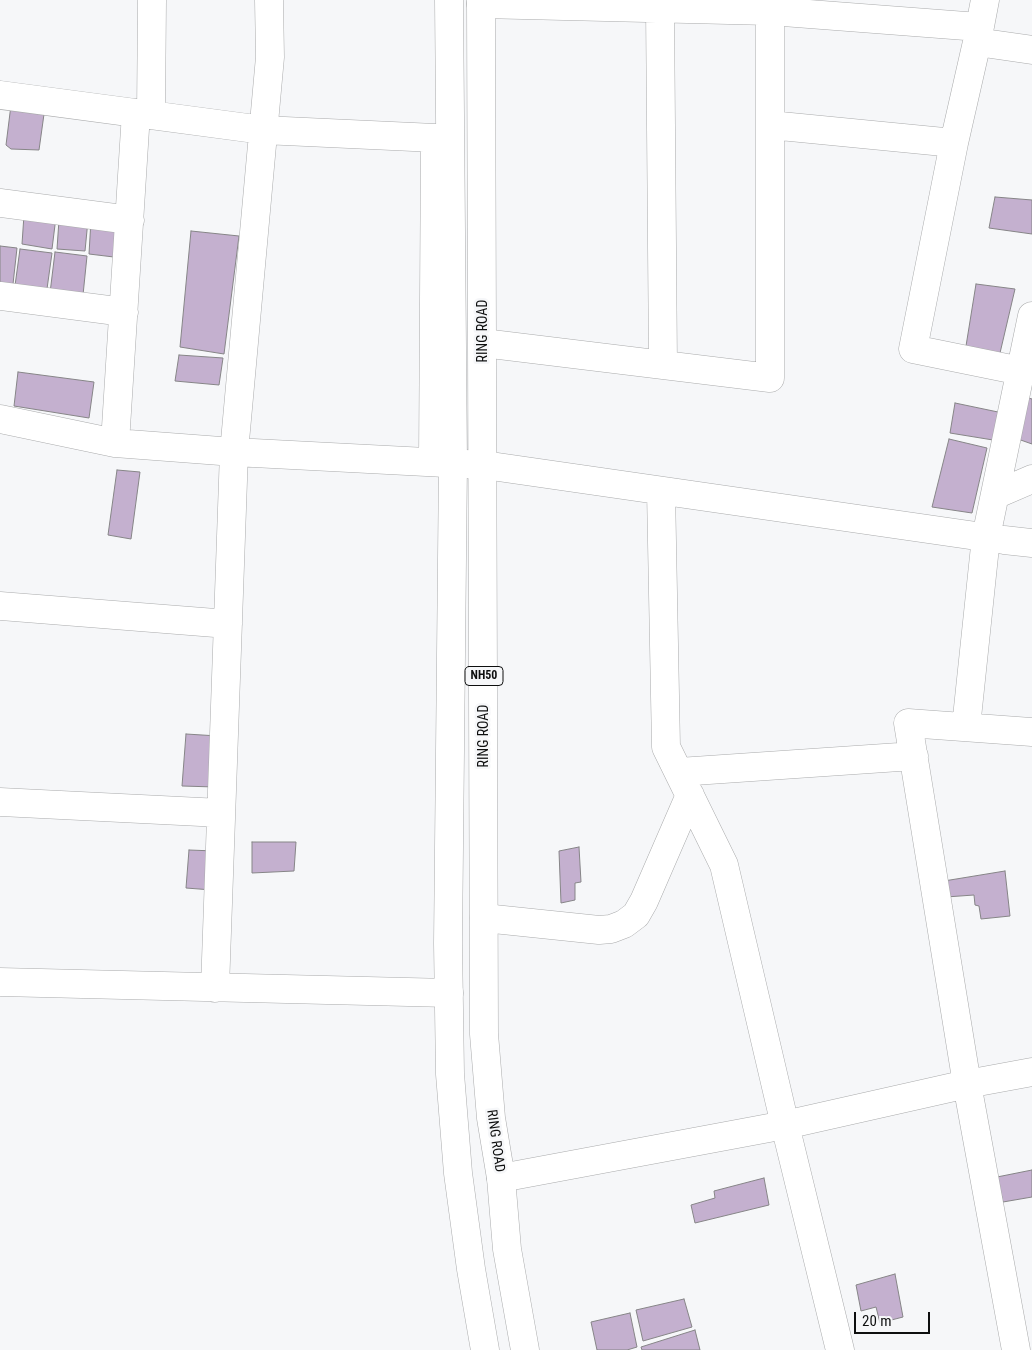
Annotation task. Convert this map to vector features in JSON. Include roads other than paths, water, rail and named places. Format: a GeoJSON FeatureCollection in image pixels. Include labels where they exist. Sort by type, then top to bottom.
{"type":"FeatureCollection","features":[{"type":"Feature","properties":{"kind":"main road"},"geometry":{"type":"LineString","coordinates":[[115,443],[130,220],[144,114],[152,0]]}},
{"type":"Feature","properties":{"kind":"main road"},"geometry":{"type":"LineString","coordinates":[[215,988],[234,452],[270,57],[269,0]]}},
{"type":"Feature","properties":{"kind":"main road","name":"NH50"},"geometry":{"type":"LineString","coordinates":[[449,0],[443,462],[450,1074],[458,1173],[471,1269],[485,1350]]}},
{"type":"Feature","properties":{"kind":"main road"},"geometry":{"type":"LineString","coordinates":[[985,0],[954,143],[914,349],[1020,371]]}},
{"type":"Feature","properties":{"kind":"main road"},"geometry":{"type":"LineString","coordinates":[[482,2],[770,11],[978,34],[1032,50]]}},
{"type":"Feature","properties":{"kind":"main road","name":"RING ROAD"},"geometry":{"type":"LineString","coordinates":[[482,2],[484,1034],[491,1118],[501,1178],[507,1249],[525,1350]]}},
{"type":"Feature","properties":{"kind":"main road"},"geometry":{"type":"LineString","coordinates":[[660,8],[663,365]]}},
{"type":"Feature","properties":{"kind":"main road"},"geometry":{"type":"LineString","coordinates":[[483,343],[770,378],[770,11]]}},
{"type":"Feature","properties":{"kind":"main road"},"geometry":{"type":"LineString","coordinates":[[0,95],[263,130],[435,138],[443,462]]}},
{"type":"Feature","properties":{"kind":"main road"},"geometry":{"type":"LineString","coordinates":[[770,125],[954,143]]}},
{"type":"Feature","properties":{"kind":"main road"},"geometry":{"type":"LineString","coordinates":[[0,203],[130,220]]}},
{"type":"Feature","properties":{"kind":"main road"},"geometry":{"type":"LineString","coordinates":[[0,296],[124,312]]}},
{"type":"Feature","properties":{"kind":"main road"},"geometry":{"type":"LineString","coordinates":[[966,727],[986,538],[1032,316]]}},
{"type":"Feature","properties":{"kind":"main road"},"geometry":{"type":"LineString","coordinates":[[0,419],[115,443],[234,452],[484,464],[986,538],[1032,543]]}},
{"type":"Feature","properties":{"kind":"main road"},"geometry":{"type":"LineString","coordinates":[[995,495],[1032,479]]}},
{"type":"Feature","properties":{"kind":"main road"},"geometry":{"type":"LineString","coordinates":[[661,491],[666,747],[724,865],[840,1350]]}},
{"type":"Feature","properties":{"kind":"main road"},"geometry":{"type":"LineString","coordinates":[[0,606],[228,624]]}},
{"type":"Feature","properties":{"kind":"main road"},"geometry":{"type":"LineString","coordinates":[[1016,1350],[966,1084],[908,723],[1032,732]]}},
{"type":"Feature","properties":{"kind":"main road"},"geometry":{"type":"LineString","coordinates":[[684,784],[914,756]]}},
{"type":"Feature","properties":{"kind":"main road"},"geometry":{"type":"LineString","coordinates":[[484,918],[599,930],[611,929],[624,924],[636,915],[644,902],[684,784]]}},
{"type":"Feature","properties":{"kind":"main road"},"geometry":{"type":"LineString","coordinates":[[0,802],[221,812]]}},
{"type":"Feature","properties":{"kind":"main road"},"geometry":{"type":"LineString","coordinates":[[0,982],[448,993]]}},
{"type":"Feature","properties":{"kind":"main road"},"geometry":{"type":"LineString","coordinates":[[501,1178],[785,1125],[966,1084],[1032,1072]]}}]}
